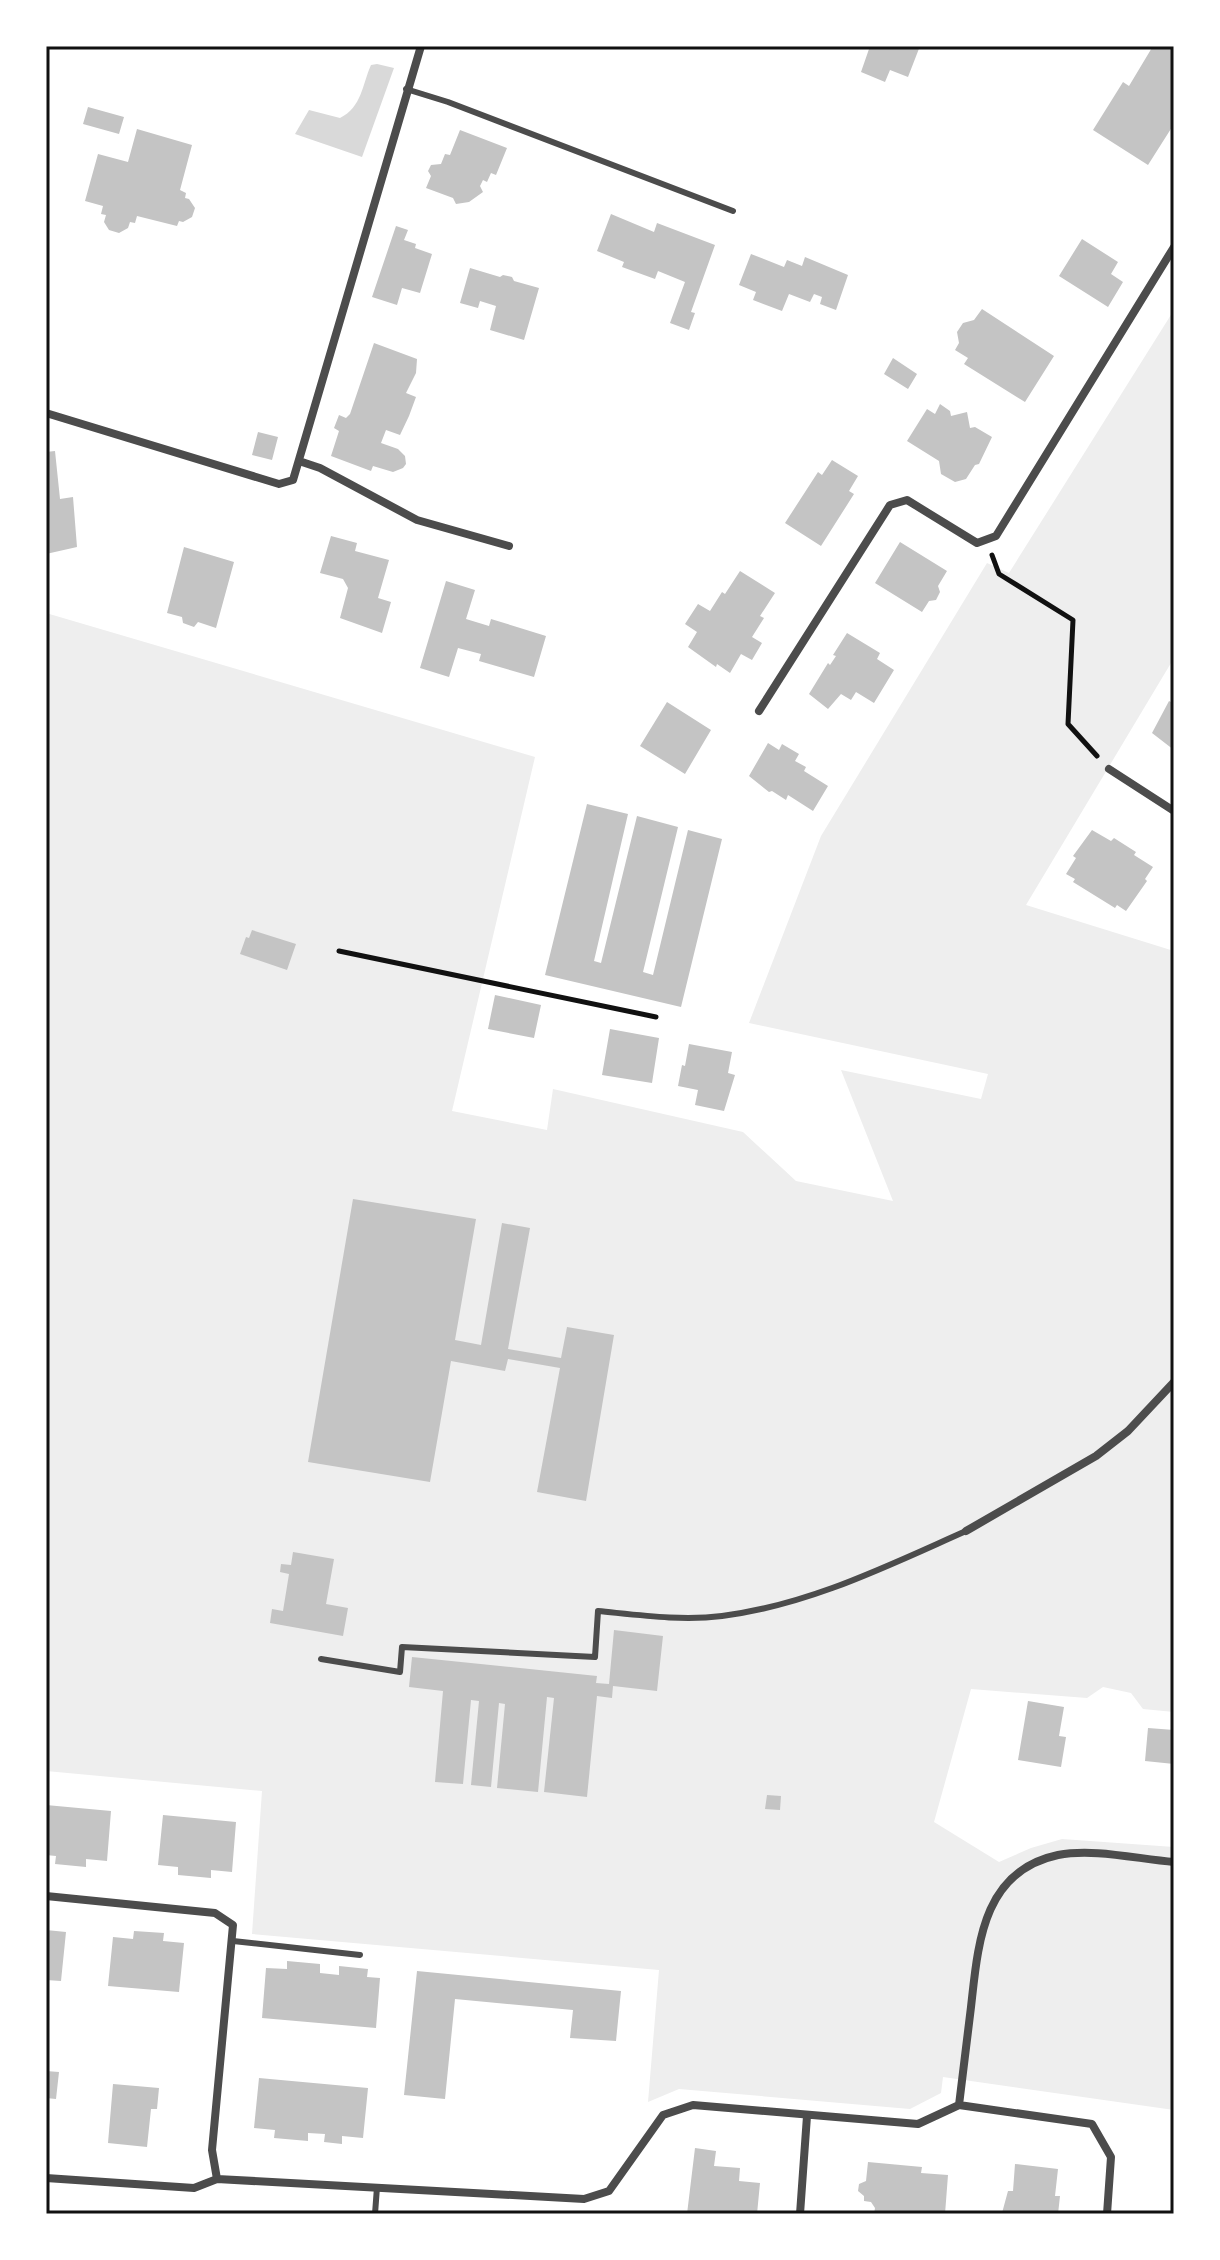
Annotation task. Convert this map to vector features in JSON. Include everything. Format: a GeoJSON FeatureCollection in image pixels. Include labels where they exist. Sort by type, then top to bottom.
{"type":"FeatureCollection","features":[{"type":"Feature","properties":{"kind":"street"},"geometry":{"type":"LineString","coordinates":[[46,413],[279,484],[293,480],[421,46]]}},
{"type":"Feature","properties":{"kind":"street"},"geometry":{"type":"LineString","coordinates":[[759,711],[890,505],[907,500],[977,543],[996,536],[1174,247]]}},
{"type":"Feature","properties":{"kind":"street"},"geometry":{"type":"LineString","coordinates":[[299,461],[320,468],[417,520],[509,546]]}},
{"type":"Feature","properties":{"kind":"street"},"geometry":{"type":"LineString","coordinates":[[1109,769],[1174,811]]}},
{"type":"Feature","properties":{"kind":"street"},"geometry":{"type":"LineString","coordinates":[[966,1531],[1096,1456],[1128,1431],[1174,1382]]}},
{"type":"Feature","properties":{"kind":"street"},"geometry":{"type":"LineString","coordinates":[[959,2105],[981,1932],[999,1893],[1015,1875],[1034,1863],[1056,1856],[1078,1853],[1174,1862]]}},
{"type":"Feature","properties":{"kind":"street"},"geometry":{"type":"LineString","coordinates":[[46,1896],[215,1913],[233,1925],[212,2150],[217,2179]]}},
{"type":"Feature","properties":{"kind":"street"},"geometry":{"type":"LineString","coordinates":[[46,2178],[194,2188],[217,2179],[584,2199],[609,2191],[663,2115],[693,2105],[918,2124],[959,2105],[1092,2124],[1111,2157],[1107,2214]]}},
{"type":"Feature","properties":{"kind":"street"},"geometry":{"type":"LineString","coordinates":[[800,2214],[807,2116]]}},
{"type":"Feature","properties":{"kind":"lane"},"geometry":{"type":"LineString","coordinates":[[406,89],[448,102],[733,211]]}},
{"type":"Feature","properties":{"kind":"lane"},"geometry":{"type":"LineString","coordinates":[[321,1659],[400,1672],[402,1647],[595,1657],[598,1611],[662,1617],[720,1616],[779,1606],[834,1589],[966,1531]]}},
{"type":"Feature","properties":{"kind":"lane"},"geometry":{"type":"LineString","coordinates":[[233,1941],[360,1955]]}},
{"type":"Feature","properties":{"kind":"lane"},"geometry":{"type":"LineString","coordinates":[[375,2214],[377,2187]]}},
{"type":"Feature","properties":{"kind":"path"},"geometry":{"type":"LineString","coordinates":[[986,540],[999,574],[1073,620],[1068,724],[1109,769]]}},
{"type":"Feature","properties":{"kind":"path"},"geometry":{"type":"LineString","coordinates":[[339,951],[656,1017]]}},
{"type":"Feature","properties":{"kind":"shaded area"},"geometry":{"type":"Polygon","coordinates":[[[371,65],[394,68],[362,157],[295,134],[309,110],[340,118],[353,108],[371,65]]]}},
{"type":"Feature","properties":{"kind":"shaded area"},"geometry":{"type":"Polygon","coordinates":[[[1174,310],[1174,658],[1026,905],[1174,951],[1174,1712],[1143,1709],[1131,1693],[1103,1687],[1087,1698],[971,1689],[934,1822],[999,1862],[1062,1839],[1174,1847],[1174,2110],[943,2077],[941,2093],[910,2109],[679,2089],[648,2102],[659,1970],[252,1934],[262,1791],[46,1771],[46,613],[535,757],[452,1111],[547,1130],[553,1089],[743,1132],[796,1181],[893,1201],[841,1070],[981,1099],[988,1074],[749,1023],[821,836],[987,563],[1009,573],[1174,310]]]}},
{"type":"Feature","properties":{"kind":"building"},"geometry":{"type":"Polygon","coordinates":[[[861,46],[920,46],[908,77],[890,70],[885,82],[861,72],[869,49],[861,46]]]}},
{"type":"Feature","properties":{"kind":"building"},"geometry":{"type":"Polygon","coordinates":[[[1153,46],[1174,46],[1174,124],[1148,165],[1093,130],[1123,82],[1129,86],[1153,46]]]}},
{"type":"Feature","properties":{"kind":"building"},"geometry":{"type":"Polygon","coordinates":[[[88,107],[124,117],[119,134],[83,124],[88,107]]]}},
{"type":"Feature","properties":{"kind":"building"},"geometry":{"type":"Polygon","coordinates":[[[137,129],[192,145],[180,190],[186,193],[185,198],[195,208],[192,217],[179,221],[177,226],[137,216],[135,223],[130,222],[128,228],[119,233],[109,230],[104,222],[106,215],[101,214],[103,206],[85,201],[98,154],[128,162],[137,129]]]}},
{"type":"Feature","properties":{"kind":"building"},"geometry":{"type":"Polygon","coordinates":[[[460,130],[507,148],[496,175],[491,173],[487,182],[483,180],[480,186],[483,192],[469,202],[456,204],[453,198],[426,188],[431,165],[441,164],[445,154],[450,155],[460,130]]]}},
{"type":"Feature","properties":{"kind":"building"},"geometry":{"type":"Polygon","coordinates":[[[611,214],[654,232],[657,223],[715,245],[691,312],[695,313],[689,330],[670,323],[685,282],[658,271],[655,279],[622,267],[624,262],[597,251],[611,214]]]}},
{"type":"Feature","properties":{"kind":"building"},"geometry":{"type":"Polygon","coordinates":[[[396,226],[408,230],[404,240],[432,254],[420,293],[402,288],[397,305],[372,297],[396,226]]]}},
{"type":"Feature","properties":{"kind":"building"},"geometry":{"type":"Polygon","coordinates":[[[1082,239],[1118,262],[1111,274],[1123,282],[1108,307],[1059,276],[1082,239]]]}},
{"type":"Feature","properties":{"kind":"building"},"geometry":{"type":"Polygon","coordinates":[[[751,254],[784,267],[787,260],[802,266],[805,257],[848,275],[836,310],[820,304],[822,297],[814,294],[810,302],[789,294],[782,311],[753,300],[756,292],[739,285],[751,254]]]}},
{"type":"Feature","properties":{"kind":"building"},"geometry":{"type":"Polygon","coordinates":[[[470,268],[500,277],[512,277],[514,281],[539,288],[524,340],[490,330],[496,306],[480,301],[478,308],[460,303],[470,268]]]}},
{"type":"Feature","properties":{"kind":"building"},"geometry":{"type":"Polygon","coordinates":[[[982,309],[1054,356],[1025,402],[964,364],[968,358],[955,350],[959,343],[957,332],[963,323],[974,320],[982,309]]]}},
{"type":"Feature","properties":{"kind":"building"},"geometry":{"type":"Polygon","coordinates":[[[374,343],[417,359],[416,373],[406,393],[416,397],[409,416],[400,435],[386,430],[381,443],[398,449],[405,456],[403,468],[393,472],[373,466],[371,471],[331,456],[339,431],[334,428],[339,415],[346,418],[350,414],[374,343]]]}},
{"type":"Feature","properties":{"kind":"building"},"geometry":{"type":"Polygon","coordinates":[[[893,358],[917,374],[908,389],[884,374],[893,358]]]}},
{"type":"Feature","properties":{"kind":"building"},"geometry":{"type":"Polygon","coordinates":[[[940,404],[950,411],[951,416],[967,412],[970,428],[975,427],[992,437],[979,464],[966,479],[955,482],[941,474],[939,461],[907,441],[927,409],[935,414],[940,404]]]}},
{"type":"Feature","properties":{"kind":"building"},"geometry":{"type":"Polygon","coordinates":[[[258,432],[278,437],[272,460],[252,455],[258,432]]]}},
{"type":"Feature","properties":{"kind":"building"},"geometry":{"type":"Polygon","coordinates":[[[55,451],[60,499],[73,497],[77,547],[46,554],[46,452],[55,451]]]}},
{"type":"Feature","properties":{"kind":"building"},"geometry":{"type":"Polygon","coordinates":[[[832,460],[858,476],[849,491],[854,494],[821,546],[785,523],[818,472],[822,475],[832,460]]]}},
{"type":"Feature","properties":{"kind":"building"},"geometry":{"type":"Polygon","coordinates":[[[331,536],[357,543],[355,551],[389,560],[378,598],[391,602],[382,633],[340,618],[348,588],[343,579],[320,573],[331,536]]]}},
{"type":"Feature","properties":{"kind":"building"},"geometry":{"type":"Polygon","coordinates":[[[900,542],[947,571],[938,586],[940,592],[936,600],[929,601],[922,612],[875,583],[900,542]]]}},
{"type":"Feature","properties":{"kind":"building"},"geometry":{"type":"Polygon","coordinates":[[[184,547],[234,562],[216,628],[198,622],[194,627],[183,623],[182,617],[167,613],[184,547]]]}},
{"type":"Feature","properties":{"kind":"building"},"geometry":{"type":"Polygon","coordinates":[[[740,571],[775,593],[760,616],[764,618],[752,637],[762,643],[752,660],[741,654],[730,673],[688,647],[697,632],[685,624],[698,604],[710,611],[740,571]]]}},
{"type":"Feature","properties":{"kind":"building"},"geometry":{"type":"Polygon","coordinates":[[[446,581],[475,590],[466,619],[489,626],[491,619],[546,636],[534,677],[479,661],[481,654],[458,648],[449,677],[420,668],[446,581]]]}},
{"type":"Feature","properties":{"kind":"building"},"geometry":{"type":"Polygon","coordinates":[[[847,633],[880,653],[877,659],[894,670],[874,703],[856,692],[851,700],[841,694],[828,709],[809,694],[828,663],[830,665],[836,656],[833,655],[847,633]]]}},
{"type":"Feature","properties":{"kind":"building"},"geometry":{"type":"Polygon","coordinates":[[[1174,697],[1174,750],[1152,733],[1174,697]]]}},
{"type":"Feature","properties":{"kind":"building"},"geometry":{"type":"Polygon","coordinates":[[[667,702],[711,730],[685,774],[640,746],[667,702]]]}},
{"type":"Feature","properties":{"kind":"building"},"geometry":{"type":"Polygon","coordinates":[[[768,743],[779,750],[782,744],[799,754],[795,761],[806,767],[804,771],[828,786],[813,811],[788,795],[786,800],[769,792],[749,776],[768,743]]]}},
{"type":"Feature","properties":{"kind":"building"},"geometry":{"type":"Polygon","coordinates":[[[587,804],[628,814],[594,961],[601,963],[637,816],[678,827],[643,972],[653,975],[688,830],[722,839],[681,1007],[545,975],[587,804]]]}},
{"type":"Feature","properties":{"kind":"building"},"geometry":{"type":"Polygon","coordinates":[[[1092,830],[1111,841],[1114,838],[1153,867],[1126,911],[1117,905],[1115,908],[1073,882],[1075,879],[1066,874],[1076,858],[1073,856],[1092,830]]]}},
{"type":"Feature","properties":{"kind":"building"},"geometry":{"type":"Polygon","coordinates":[[[252,930],[296,944],[287,970],[240,954],[252,930]]]}},
{"type":"Feature","properties":{"kind":"building"},"geometry":{"type":"Polygon","coordinates":[[[495,995],[541,1005],[534,1038],[488,1029],[495,995]]]}},
{"type":"Feature","properties":{"kind":"building"},"geometry":{"type":"Polygon","coordinates":[[[610,1029],[659,1038],[652,1083],[602,1075],[610,1029]]]}},
{"type":"Feature","properties":{"kind":"building"},"geometry":{"type":"Polygon","coordinates":[[[689,1044],[732,1052],[728,1073],[735,1075],[724,1111],[695,1105],[698,1090],[678,1086],[689,1044]]]}},
{"type":"Feature","properties":{"kind":"building"},"geometry":{"type":"Polygon","coordinates":[[[353,1199],[476,1219],[455,1340],[481,1345],[502,1223],[530,1228],[508,1349],[561,1358],[567,1327],[614,1335],[586,1501],[537,1492],[560,1368],[508,1359],[505,1371],[451,1361],[430,1482],[308,1462],[353,1199]]]}},
{"type":"Feature","properties":{"kind":"building"},"geometry":{"type":"Polygon","coordinates":[[[293,1552],[334,1559],[326,1604],[348,1608],[343,1636],[270,1623],[272,1609],[283,1611],[289,1574],[280,1572],[281,1564],[291,1565],[293,1552]]]}},
{"type":"Feature","properties":{"kind":"building"},"geometry":{"type":"Polygon","coordinates":[[[614,1630],[663,1636],[657,1691],[613,1686],[612,1698],[597,1696],[587,1797],[544,1792],[554,1698],[547,1697],[538,1792],[497,1788],[505,1704],[499,1703],[491,1787],[471,1785],[479,1701],[471,1700],[463,1784],[435,1782],[443,1691],[409,1687],[412,1657],[597,1676],[596,1683],[609,1684],[614,1630]]]}},
{"type":"Feature","properties":{"kind":"building"},"geometry":{"type":"Polygon","coordinates":[[[1028,1701],[1064,1707],[1059,1736],[1066,1737],[1061,1767],[1018,1760],[1028,1701]]]}},
{"type":"Feature","properties":{"kind":"building"},"geometry":{"type":"Polygon","coordinates":[[[1148,1728],[1174,1730],[1174,1764],[1145,1761],[1148,1728]]]}},
{"type":"Feature","properties":{"kind":"building"},"geometry":{"type":"Polygon","coordinates":[[[767,1795],[781,1796],[780,1810],[765,1809],[767,1795]]]}},
{"type":"Feature","properties":{"kind":"building"},"geometry":{"type":"Polygon","coordinates":[[[46,1805],[111,1811],[107,1861],[86,1859],[86,1867],[55,1864],[56,1856],[46,1855],[46,1805]]]}},
{"type":"Feature","properties":{"kind":"building"},"geometry":{"type":"Polygon","coordinates":[[[163,1815],[236,1822],[232,1872],[211,1870],[211,1878],[178,1875],[178,1867],[158,1865],[163,1815]]]}},
{"type":"Feature","properties":{"kind":"building"},"geometry":{"type":"Polygon","coordinates":[[[46,1930],[66,1932],[61,1981],[46,1980],[46,1930]]]}},
{"type":"Feature","properties":{"kind":"building"},"geometry":{"type":"Polygon","coordinates":[[[134,1931],[164,1933],[163,1941],[184,1943],[179,1992],[108,1986],[113,1937],[133,1939],[134,1931]]]}},
{"type":"Feature","properties":{"kind":"building"},"geometry":{"type":"Polygon","coordinates":[[[287,1961],[320,1964],[320,1973],[339,1975],[339,1966],[368,1969],[367,1977],[380,1978],[376,2028],[262,2018],[266,1968],[287,1969],[287,1961]]]}},
{"type":"Feature","properties":{"kind":"building"},"geometry":{"type":"Polygon","coordinates":[[[417,1971],[621,1991],[616,2041],[570,2038],[573,2010],[455,1999],[445,2099],[404,2095],[417,1971]]]}},
{"type":"Feature","properties":{"kind":"building"},"geometry":{"type":"Polygon","coordinates":[[[46,2071],[59,2072],[56,2099],[46,2098],[46,2071]]]}},
{"type":"Feature","properties":{"kind":"building"},"geometry":{"type":"Polygon","coordinates":[[[259,2078],[368,2088],[363,2138],[342,2136],[342,2144],[324,2142],[325,2134],[308,2133],[308,2141],[274,2138],[275,2130],[254,2128],[259,2078]]]}},
{"type":"Feature","properties":{"kind":"building"},"geometry":{"type":"Polygon","coordinates":[[[113,2084],[159,2088],[157,2109],[151,2109],[147,2147],[108,2143],[113,2084]]]}},
{"type":"Feature","properties":{"kind":"building"},"geometry":{"type":"Polygon","coordinates":[[[695,2148],[716,2151],[714,2166],[740,2168],[739,2181],[760,2183],[757,2214],[687,2214],[695,2148]]]}},
{"type":"Feature","properties":{"kind":"building"},"geometry":{"type":"Polygon","coordinates":[[[868,2162],[922,2167],[921,2173],[948,2175],[945,2214],[874,2214],[875,2208],[871,2202],[864,2201],[864,2196],[858,2191],[859,2184],[866,2181],[868,2162]]]}},
{"type":"Feature","properties":{"kind":"building"},"geometry":{"type":"Polygon","coordinates":[[[1015,2164],[1058,2169],[1055,2196],[1060,2196],[1058,2214],[1002,2213],[1008,2191],[1013,2191],[1015,2164]]]}}]}
